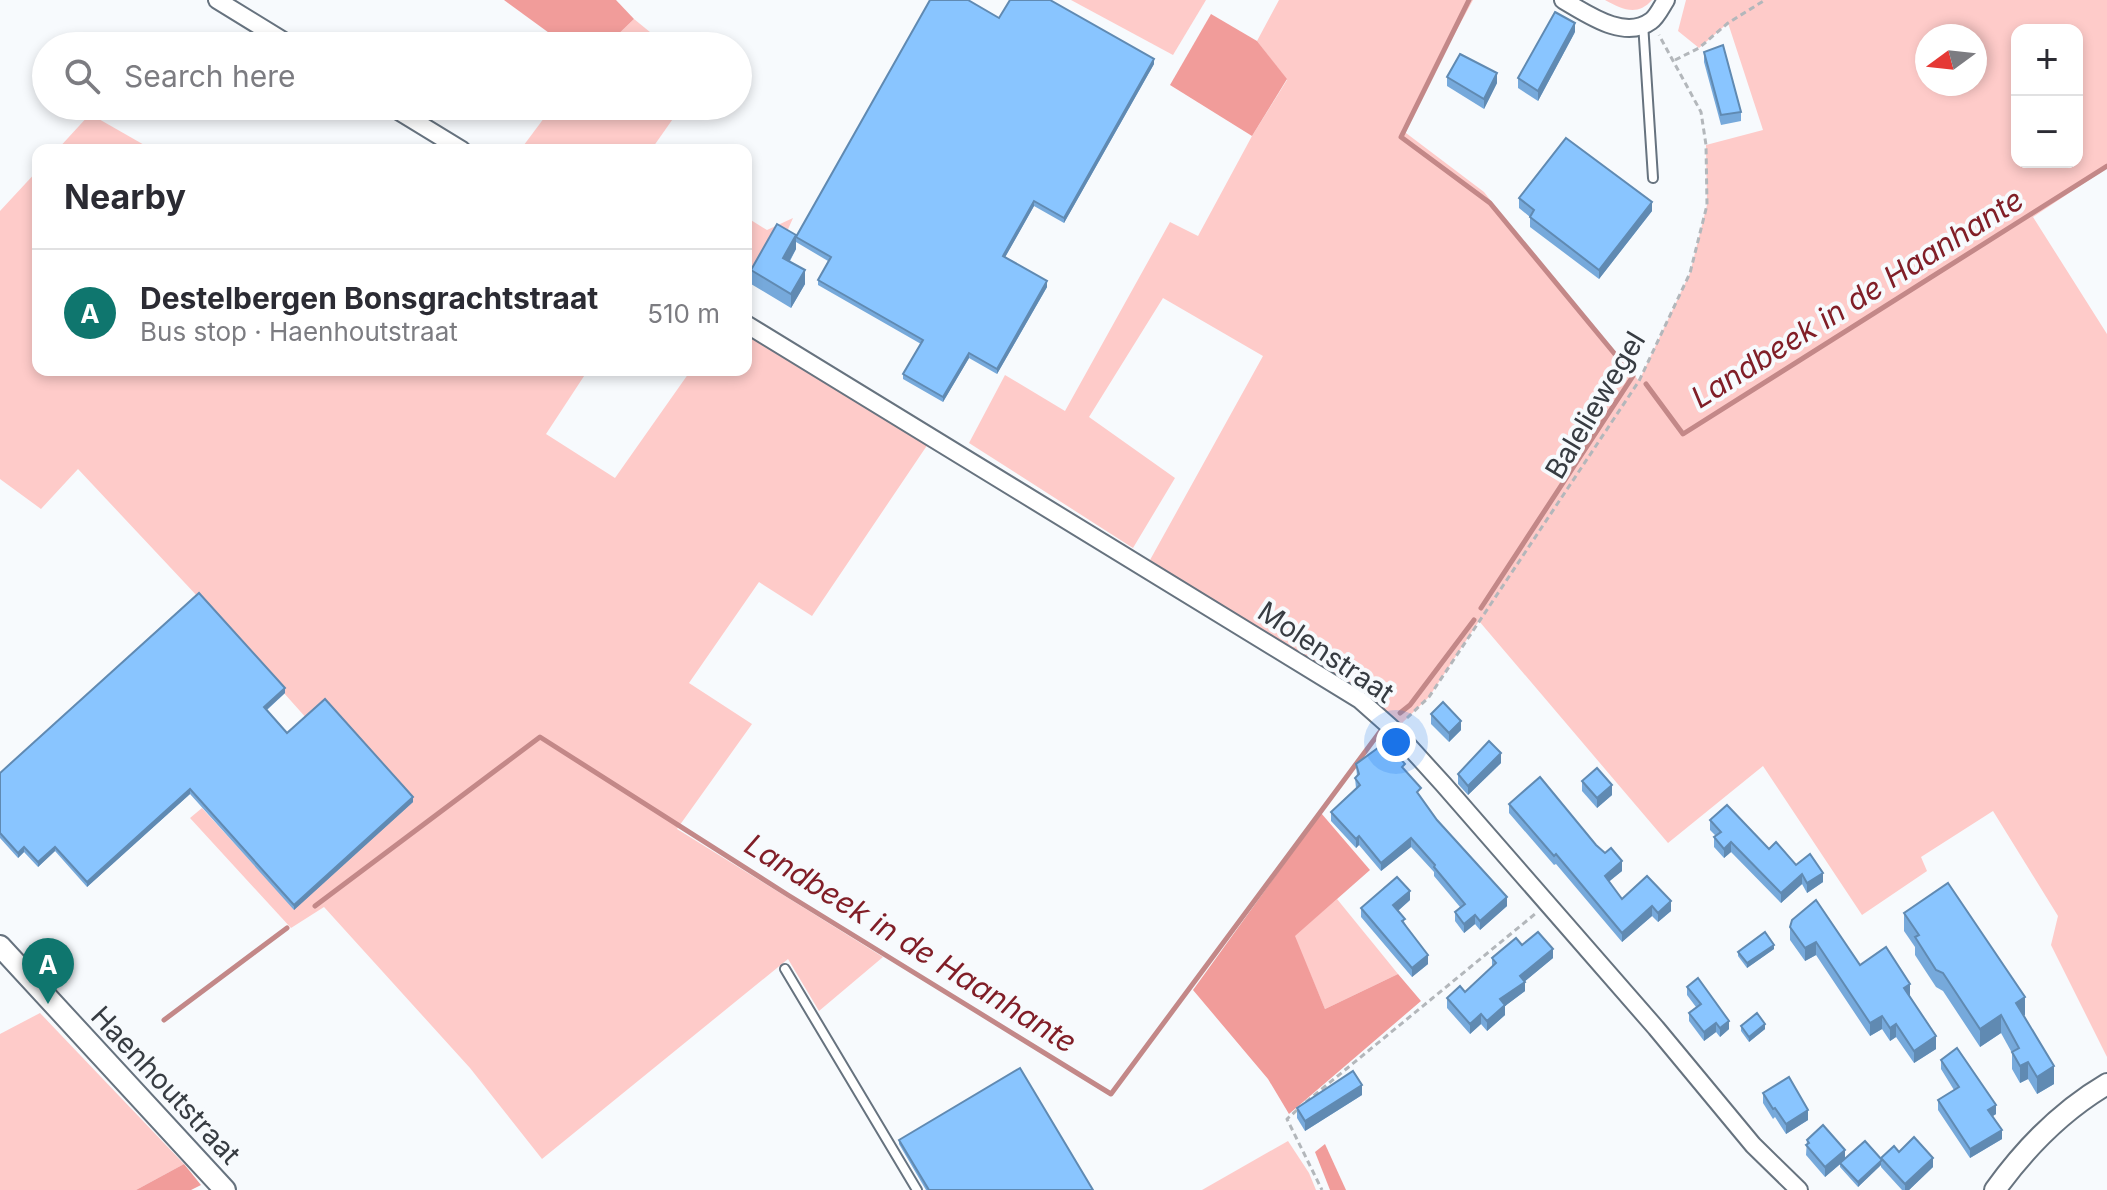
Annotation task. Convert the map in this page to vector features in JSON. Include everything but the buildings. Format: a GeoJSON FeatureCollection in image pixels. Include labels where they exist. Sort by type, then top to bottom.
{"type":"FeatureCollection","features":[{"type":"Feature","properties":{"kind":"street"},"geometry":{"type":"LineString","coordinates":[[217,0],[269,32]]}},
{"type":"Feature","properties":{"kind":"street"},"geometry":{"type":"LineString","coordinates":[[1563,0],[1610,26],[1634,27],[1647,22],[1666,0]]}},
{"type":"Feature","properties":{"kind":"street"},"geometry":{"type":"LineString","coordinates":[[413,120],[452,144]]}},
{"type":"Feature","properties":{"kind":"street","name":"Molenstraat"},"geometry":{"type":"LineString","coordinates":[[752,328],[1360,700],[1393,729],[1548,904],[1753,1145],[1799,1190]]}},
{"type":"Feature","properties":{"kind":"street","name":"Haenhoutstraat"},"geometry":{"type":"LineString","coordinates":[[0,946],[225,1190]]}},
{"type":"Feature","properties":{"kind":"street"},"geometry":{"type":"LineString","coordinates":[[1995,1190],[2037,1137],[2086,1096],[2107,1084]]}},
{"type":"Feature","properties":{"kind":"lane"},"geometry":{"type":"LineString","coordinates":[[1647,22],[1653,178]]}},
{"type":"Feature","properties":{"kind":"lane"},"geometry":{"type":"LineString","coordinates":[[785,969],[917,1190]]}},
{"type":"Feature","properties":{"kind":"path"},"geometry":{"type":"LineString","coordinates":[[1674,60],[1699,48],[1728,23],[1765,0]]}},
{"type":"Feature","properties":{"kind":"path","name":"Baleliewegel"},"geometry":{"type":"LineString","coordinates":[[1393,729],[1429,697],[1565,495],[1639,381],[1690,273],[1707,205],[1706,145],[1701,112],[1674,60],[1647,22]]}},
{"type":"Feature","properties":{"kind":"path"},"geometry":{"type":"LineString","coordinates":[[1322,1190],[1287,1119],[1476,960],[1548,904]]}},
{"type":"Feature","properties":{"kind":"shaded area"},"geometry":{"type":"Polygon","coordinates":[[[504,0],[616,0],[634,19],[621,32],[548,32],[504,0]]]}},
{"type":"Feature","properties":{"kind":"shaded area"},"geometry":{"type":"Polygon","coordinates":[[[1071,0],[1206,0],[1173,55],[1071,0]]]}},
{"type":"Feature","properties":{"kind":"shaded area"},"geometry":{"type":"Polygon","coordinates":[[[1279,0],[1473,0],[1402,130],[1484,192],[1552,279],[1639,381],[1690,273],[1707,205],[1706,145],[1763,130],[1728,23],[1699,48],[1678,31],[1686,0],[2107,0],[2107,168],[2033,217],[2107,334],[2107,1057],[2051,945],[2058,916],[1993,811],[1921,857],[1927,871],[1862,915],[1763,766],[1668,843],[1479,621],[1429,697],[1401,724],[1150,560],[1263,356],[1163,298],[1089,417],[1175,478],[1133,548],[969,443],[1005,375],[1065,411],[1170,222],[1198,236],[1252,136],[1287,80],[1257,41],[1279,0]]]}},
{"type":"Feature","properties":{"kind":"shaded area"},"geometry":{"type":"Polygon","coordinates":[[[1605,0],[1652,0],[1635,10],[1605,0]]]}},
{"type":"Feature","properties":{"kind":"shaded area"},"geometry":{"type":"Polygon","coordinates":[[[1211,14],[1257,41],[1287,79],[1252,136],[1170,85],[1211,14]]]}},
{"type":"Feature","properties":{"kind":"shaded area"},"geometry":{"type":"Polygon","coordinates":[[[634,19],[650,32],[621,32],[634,19]]]}},
{"type":"Feature","properties":{"kind":"shaded area"},"geometry":{"type":"Polygon","coordinates":[[[84,120],[100,120],[142,144],[62,144],[84,120]]]}},
{"type":"Feature","properties":{"kind":"shaded area"},"geometry":{"type":"Polygon","coordinates":[[[543,120],[672,120],[655,144],[525,144],[543,120]]]}},
{"type":"Feature","properties":{"kind":"shaded area"},"geometry":{"type":"Polygon","coordinates":[[[32,176],[32,376],[584,376],[546,434],[615,478],[687,376],[752,376],[752,336],[928,444],[812,616],[759,582],[689,683],[752,724],[677,829],[883,957],[819,1011],[788,959],[542,1159],[470,1068],[324,907],[291,928],[190,818],[202,808],[294,909],[308,720],[78,469],[41,509],[0,479],[0,211],[32,176]]]}},
{"type":"Feature","properties":{"kind":"shaded area"},"geometry":{"type":"Polygon","coordinates":[[[793,218],[785,236],[777,234],[752,273],[752,221],[767,230],[793,218]]]}},
{"type":"Feature","properties":{"kind":"shaded area"},"geometry":{"type":"Polygon","coordinates":[[[1321,813],[1370,870],[1295,936],[1325,1009],[1398,974],[1421,1001],[1289,1114],[1268,1079],[1193,990],[1321,813]]]}},
{"type":"Feature","properties":{"kind":"shaded area"},"geometry":{"type":"Polygon","coordinates":[[[1337,899],[1398,974],[1325,1009],[1294,936],[1337,899]]]}},
{"type":"Feature","properties":{"kind":"shaded area"},"geometry":{"type":"Polygon","coordinates":[[[40,1013],[184,1164],[136,1190],[0,1190],[0,1034],[40,1013]]]}},
{"type":"Feature","properties":{"kind":"shaded area"},"geometry":{"type":"Polygon","coordinates":[[[1288,1141],[1316,1190],[1202,1190],[1288,1141]]]}},
{"type":"Feature","properties":{"kind":"shaded area"},"geometry":{"type":"Polygon","coordinates":[[[1325,1144],[1346,1190],[1330,1190],[1315,1152],[1325,1144]]]}},
{"type":"Feature","properties":{"kind":"shaded area"},"geometry":{"type":"Polygon","coordinates":[[[184,1164],[201,1185],[191,1190],[136,1190],[184,1164]]]}},
{"type":"Feature","properties":{"kind":"waterway"},"geometry":{"type":"LineString","coordinates":[[1469,0],[1401,137],[1490,203],[1633,376],[1481,608]]}},
{"type":"Feature","properties":{"kind":"waterway","name":"Landbeek in de Haanhante"},"geometry":{"type":"LineString","coordinates":[[1646,384],[1683,434],[2107,166]]}},
{"type":"Feature","properties":{"kind":"waterway","name":"Landbeek in de Haanhante"},"geometry":{"type":"LineString","coordinates":[[1400,713],[1410,705],[1474,620]]}},
{"type":"Feature","properties":{"kind":"waterway","name":"Landbeek in de Haanhante"},"geometry":{"type":"LineString","coordinates":[[315,906],[540,737],[788,895],[1111,1094],[1382,729]]}},
{"type":"Feature","properties":{"kind":"waterway","name":"Landbeek in de Haanhante"},"geometry":{"type":"LineString","coordinates":[[164,1020],[287,928]]}},
{"type":"Feature","properties":{"kind":"place","name":"Destelbergen Bonsgrachtstraat"},"geometry":{"type":"Point","coordinates":[48,1004]}}]}
